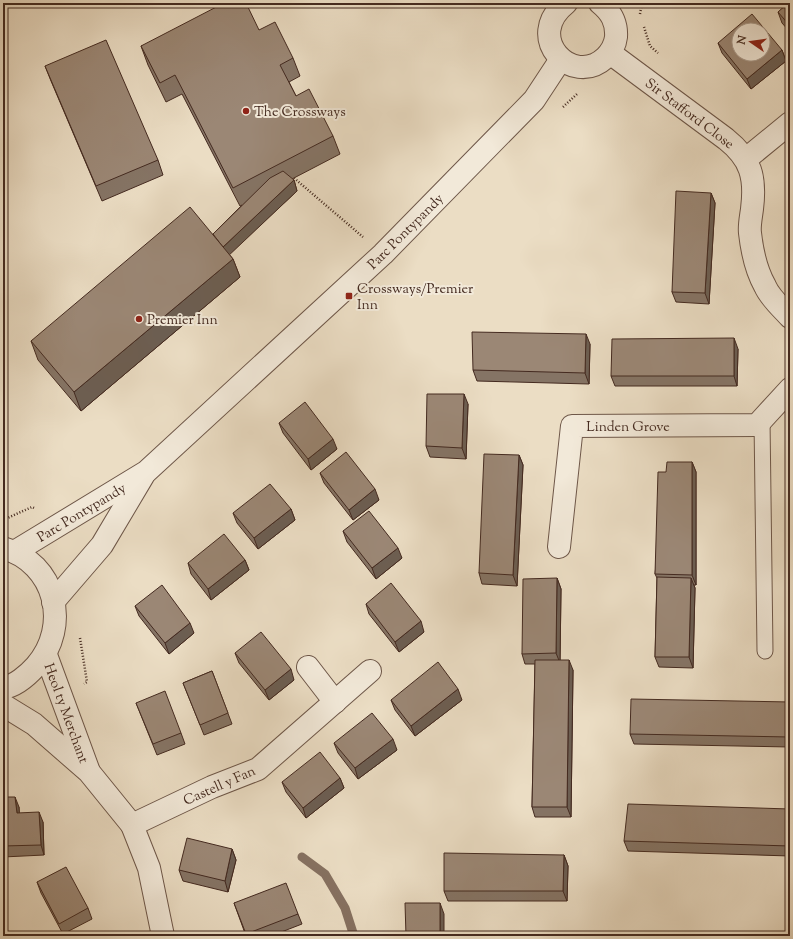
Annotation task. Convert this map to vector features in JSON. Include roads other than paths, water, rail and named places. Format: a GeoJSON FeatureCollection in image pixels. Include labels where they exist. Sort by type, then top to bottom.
{"type":"FeatureCollection","features":[{"type":"Feature","properties":{"kind":"street"},"geometry":{"type":"LineString","coordinates":[[566,3],[557,10],[551,19],[548,30],[549,41],[554,51],[561,59],[570,64],[587,66],[602,61],[610,53],[615,43],[615,20],[608,10],[600,3]]}},
{"type":"Feature","properties":{"kind":"street","name":"Sir Stafford Close"},"geometry":{"type":"LineString","coordinates":[[610,53],[726,139],[746,159],[752,175],[753,196],[749,232],[755,262],[765,288],[790,318]]}},
{"type":"Feature","properties":{"kind":"street","name":"Parc Pontypandy"},"geometry":{"type":"LineString","coordinates":[[9,549],[146,472],[383,254],[534,100],[561,59]]}},
{"type":"Feature","properties":{"kind":"street"},"geometry":{"type":"LineString","coordinates":[[746,159],[790,123]]}},
{"type":"Feature","properties":{"kind":"street","name":"Linden Grove"},"geometry":{"type":"LineString","coordinates":[[559,547],[572,426],[757,426],[790,389]]}},
{"type":"Feature","properties":{"kind":"street","name":"Parc Pontypandy"},"geometry":{"type":"LineString","coordinates":[[53,602],[102,545],[146,472]]}},
{"type":"Feature","properties":{"kind":"street"},"geometry":{"type":"LineString","coordinates":[[3,688],[29,675],[46,655],[55,632],[56,613],[50,588],[36,567],[9,549]]}},
{"type":"Feature","properties":{"kind":"street","name":"Heol ty Merchant"},"geometry":{"type":"LineString","coordinates":[[46,655],[89,772]]}},
{"type":"Feature","properties":{"kind":"street"},"geometry":{"type":"LineString","coordinates":[[308,667],[335,702]]}},
{"type":"Feature","properties":{"kind":"street","name":"Castell y Fan"},"geometry":{"type":"LineString","coordinates":[[132,825],[212,787],[258,768],[370,671]]}},
{"type":"Feature","properties":{"kind":"street","name":"Heol ty Merchant"},"geometry":{"type":"LineString","coordinates":[[3,705],[34,724],[89,772],[132,825],[149,868],[164,936]]}},
{"type":"Feature","properties":{"kind":"lane"},"geometry":{"type":"LineString","coordinates":[[762,420],[765,651]]}},
{"type":"Feature","properties":{"kind":"waterway"},"geometry":{"type":"LineString","coordinates":[[302,857],[325,874],[345,908],[354,936]]}},
{"type":"Feature","properties":{"kind":"place","name":"The Crossways"},"geometry":{"type":"Point","coordinates":[246,111]}},
{"type":"Feature","properties":{"kind":"place","name":"Crossways/Premier Inn"},"geometry":{"type":"Point","coordinates":[349,296]}},
{"type":"Feature","properties":{"kind":"place","name":"Premier Inn"},"geometry":{"type":"Point","coordinates":[139,319]}}]}
